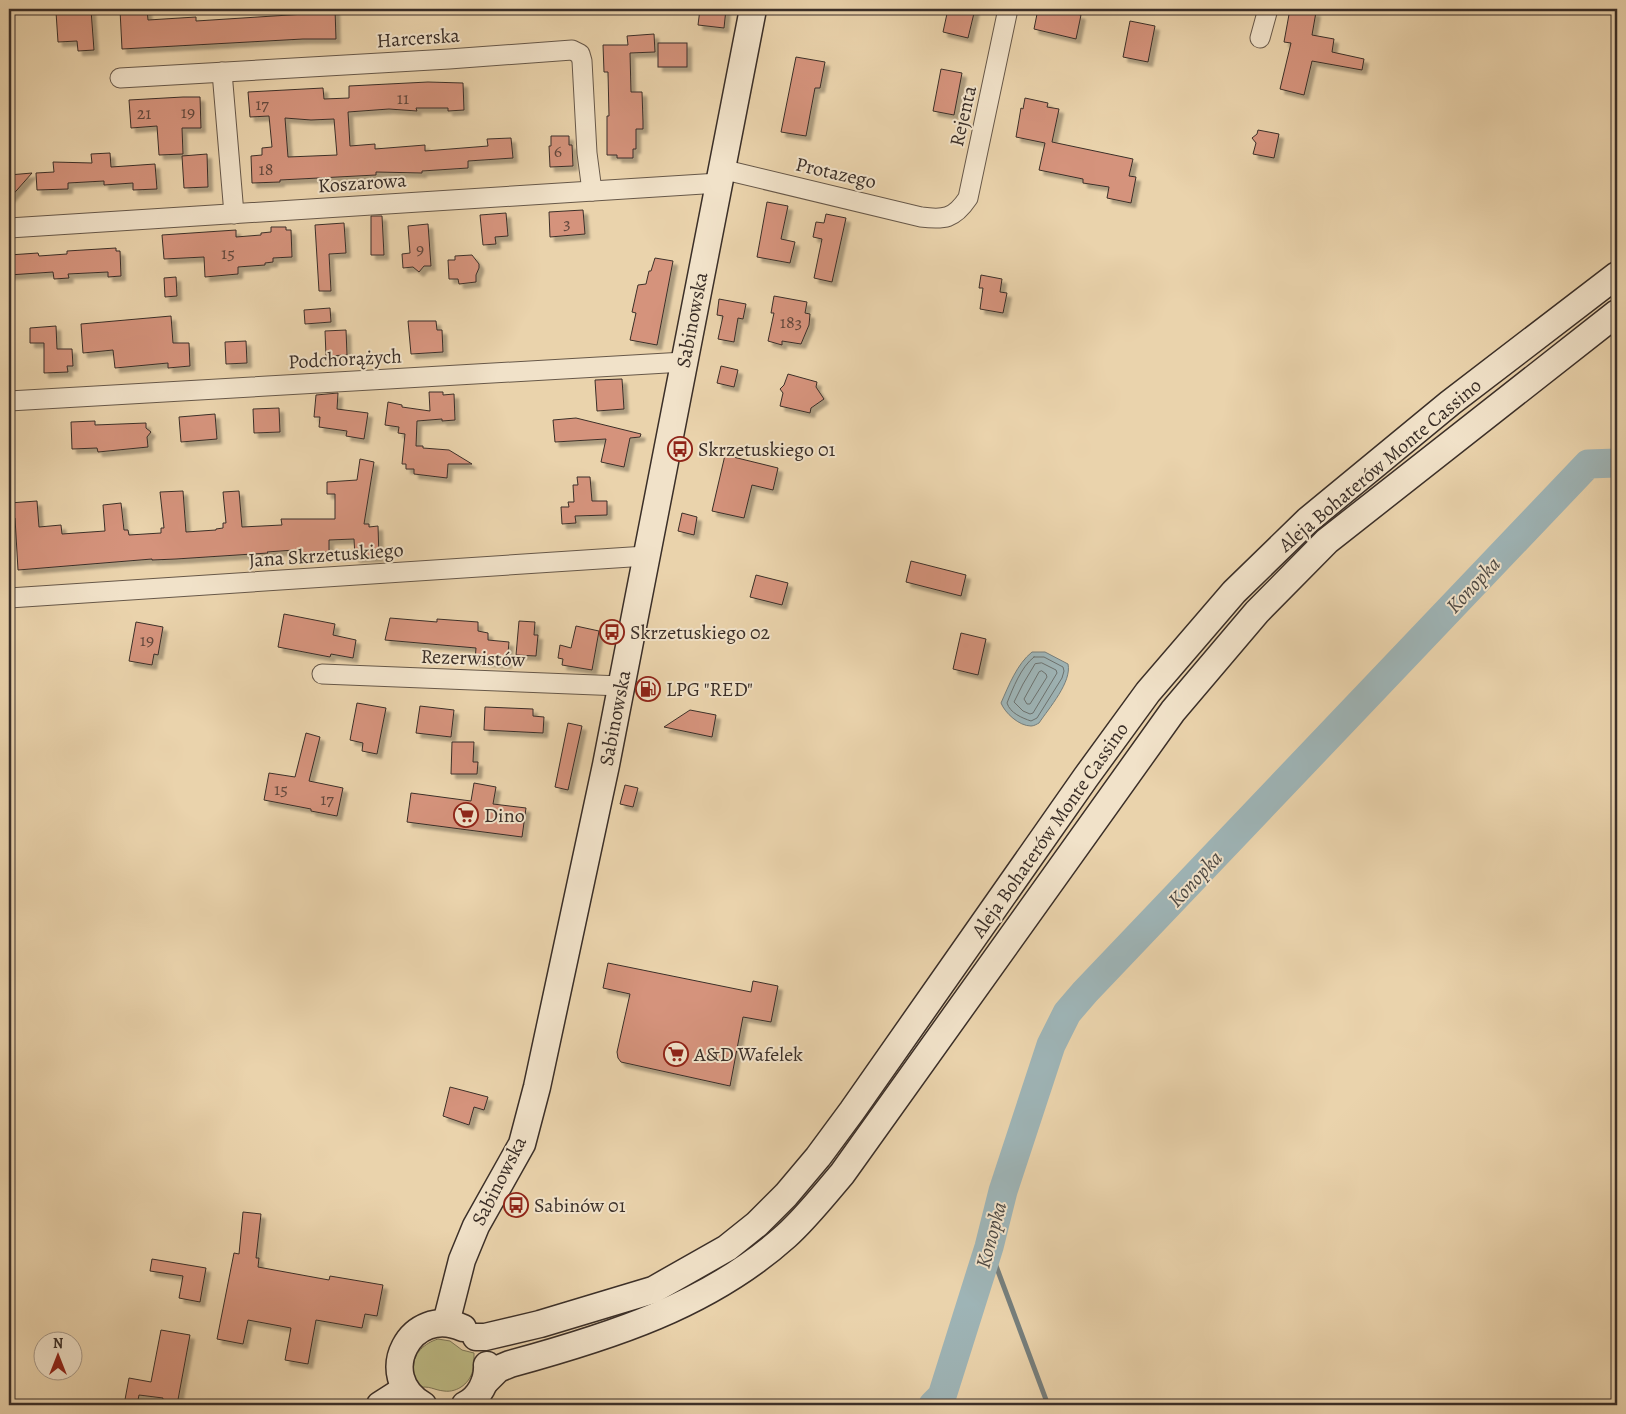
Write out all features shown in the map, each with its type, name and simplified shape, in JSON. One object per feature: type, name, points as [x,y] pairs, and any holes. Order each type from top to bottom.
[{"type":"main road","name":"Sabinowska","points":[[446,1323],[462,1260],[476,1226],[522,1144],[537,1087],[621,686],[752,9]]},
{"type":"main road","name":"Aleja Bohaterów Monte Cassino","points":[[476,1337],[485,1337],[540,1324],[653,1290],[728,1248],[757,1224],[799,1180],[846,1119],[1086,777],[1148,692],[1234,592],[1308,520],[1450,404],[1617,274]]},
{"type":"main road","name":"Aleja Bohaterów Monte Cassino","points":[[465,1405],[478,1394],[485,1382],[498,1369],[613,1334],[663,1314],[702,1295],[744,1270],[787,1236],[842,1174],[1173,711],[1257,612],[1327,541],[1617,313]]},
{"type":"main road","points":[[380,1405],[414,1397],[400,1376],[399,1362],[410,1338],[420,1329],[433,1324],[446,1323],[467,1330],[476,1337],[483,1346],[487,1358],[488,1370],[485,1382]]},
{"type":"street","name":"Rejenta","points":[[940,219],[953,215],[968,198],[1008,9]]},
{"type":"street","points":[[1260,38],[1268,9]]},
{"type":"street","name":"Harcerska","points":[[120,78],[572,50],[580,54],[582,61],[587,153],[592,191]]},
{"type":"street","points":[[222,72],[234,214]]},
{"type":"street","name":"Koszarowa","points":[[9,228],[592,191],[720,176]]},
{"type":"street","name":"Protazego","points":[[720,176],[921,217],[940,219]]},
{"type":"street","name":"Podchorążych","points":[[9,401],[684,362]]},
{"type":"street","name":"Jana Skrzetuskiego","points":[[9,598],[646,556]]},
{"type":"street","name":"Rezerwistów","points":[[322,674],[621,686]]},
{"type":"shaded area","points":[[438,1339],[450,1341],[462,1350],[474,1353],[474,1363],[470,1378],[463,1386],[454,1390],[444,1391],[425,1387],[417,1388],[413,1370],[417,1353],[424,1346]]},
{"type":"water","points":[[1032,652],[1045,652],[1068,664],[1068,671],[1067,679],[1054,702],[1039,723],[1031,726],[1022,724],[1013,718],[1001,703],[1010,682]]},
{"type":"building","points":[[147,9],[148,20],[196,17],[196,21],[305,14],[305,9],[335,9],[336,39],[303,39],[122,49],[120,10]]},
{"type":"building","points":[[700,9],[726,9],[724,28],[698,25]]},
{"type":"building","points":[[948,9],[975,9],[968,38],[943,32]]},
{"type":"building","points":[[1038,9],[1056,9],[1081,15],[1076,39],[1034,29]]},
{"type":"building","points":[[1290,9],[1316,12],[1312,35],[1334,39],[1332,52],[1364,59],[1362,70],[1312,61],[1304,95],[1280,89],[1291,43],[1284,42]]},
{"type":"building","points":[[91,10],[94,50],[78,51],[77,41],[58,42],[56,12]]},
{"type":"building","points":[[1130,21],[1155,26],[1148,62],[1123,57]]},
{"type":"building","points":[[654,34],[655,52],[630,53],[631,92],[642,92],[643,121],[643,129],[636,129],[636,149],[633,149],[633,158],[617,158],[617,155],[607,155],[607,116],[609,116],[608,72],[604,72],[603,45],[628,45],[627,36]]},
{"type":"building","points":[[658,43],[687,43],[687,67],[658,67]]},
{"type":"building","points":[[796,57],[825,62],[820,88],[815,88],[806,136],[781,132]]},
{"type":"building","points":[[941,69],[962,73],[954,115],[933,111]]},
{"type":"building","points":[[428,82],[463,83],[464,110],[448,111],[448,108],[416,108],[417,111],[389,109],[348,112],[350,146],[375,144],[375,149],[425,145],[425,151],[488,146],[487,139],[511,138],[513,158],[468,161],[468,168],[422,171],[422,173],[376,172],[376,175],[252,183],[251,156],[262,155],[262,148],[272,147],[269,116],[250,117],[248,92],[323,88],[324,99],[349,98],[349,86]],"holes":[[[285,118],[334,119],[337,155],[288,157]]]},
{"type":"building","points":[[200,97],[201,128],[182,128],[183,154],[159,155],[157,126],[131,128],[129,100]]},
{"type":"building","points":[[1025,98],[1048,103],[1047,107],[1059,109],[1052,142],[1133,159],[1129,176],[1136,177],[1131,203],[1107,198],[1109,187],[1083,183],[1083,179],[1039,170],[1045,143],[1016,137],[1021,108],[1023,109]]},
{"type":"building","points":[[1258,130],[1279,134],[1274,158],[1253,154],[1256,143],[1252,138],[1257,134]]},
{"type":"building","points":[[551,136],[569,136],[569,145],[572,145],[573,166],[550,167],[549,146],[551,146]]},
{"type":"building","points":[[110,153],[111,167],[155,164],[157,189],[133,190],[133,183],[104,185],[104,181],[68,183],[68,189],[37,190],[36,173],[54,172],[53,162],[92,163],[91,154]]},
{"type":"building","points":[[207,154],[208,187],[184,188],[182,156]]},
{"type":"building","points":[[32,173],[9,199],[9,175]]},
{"type":"building","points":[[767,202],[788,206],[781,239],[795,242],[790,263],[757,257]]},
{"type":"building","points":[[583,210],[585,234],[550,237],[549,212]]},
{"type":"building","points":[[506,213],[508,236],[495,237],[496,244],[483,245],[480,215]]},
{"type":"building","points":[[826,214],[846,218],[832,282],[814,278],[822,239],[813,237],[816,222],[824,223]]},
{"type":"building","points":[[371,216],[382,216],[384,255],[371,255]]},
{"type":"building","points":[[344,223],[346,253],[329,254],[331,291],[319,291],[315,225]]},
{"type":"building","points":[[428,224],[431,266],[424,266],[419,272],[413,267],[403,268],[402,254],[410,253],[408,226]]},
{"type":"building","points":[[271,227],[286,227],[286,230],[291,230],[292,257],[273,258],[273,262],[265,263],[265,265],[238,267],[238,274],[205,277],[204,257],[164,259],[162,235],[236,230],[236,237],[261,235],[261,233],[271,232]]},
{"type":"building","points":[[116,248],[116,251],[120,251],[121,276],[108,277],[108,272],[68,274],[69,278],[54,279],[53,272],[9,275],[9,255],[38,253],[39,256],[67,254],[67,251]]},
{"type":"building","points":[[472,255],[479,264],[476,282],[459,284],[458,279],[449,279],[448,260],[455,260],[455,256]]},
{"type":"building","points":[[655,258],[673,261],[657,345],[630,340],[636,313],[632,312],[638,285],[646,284]]},
{"type":"building","points":[[981,275],[1002,279],[1000,292],[1007,293],[1003,313],[980,309],[983,288],[979,288]]},
{"type":"building","points":[[176,277],[177,296],[165,297],[164,278]]},
{"type":"building","points":[[774,296],[807,302],[805,313],[810,314],[809,325],[801,344],[782,341],[782,345],[768,341],[774,313],[771,313]]},
{"type":"building","points":[[719,299],[746,304],[743,319],[738,318],[734,342],[718,339],[723,316],[717,315]]},
{"type":"building","points":[[330,308],[331,322],[305,324],[304,310]]},
{"type":"building","points":[[171,316],[173,343],[189,343],[190,366],[168,368],[168,363],[115,368],[113,350],[83,353],[81,324]]},
{"type":"building","points":[[408,321],[436,321],[437,330],[442,330],[443,352],[411,354]]},
{"type":"building","points":[[56,326],[57,349],[72,349],[73,366],[67,366],[68,372],[44,373],[44,343],[30,343],[30,328]]},
{"type":"building","points":[[346,330],[347,355],[326,356],[325,331]]},
{"type":"building","points":[[246,341],[247,363],[226,364],[225,342]]},
{"type":"building","points":[[721,366],[738,370],[734,387],[717,383]]},
{"type":"building","points":[[788,374],[817,382],[816,387],[824,399],[811,408],[810,413],[780,406],[783,393],[780,389],[784,385]]},
{"type":"building","points":[[622,379],[624,409],[597,411],[595,380]]},
{"type":"building","points":[[429,392],[443,392],[443,395],[454,394],[455,420],[417,421],[416,446],[449,450],[472,464],[448,464],[447,478],[414,474],[414,469],[406,469],[406,464],[402,464],[405,434],[398,433],[399,427],[385,425],[388,402],[402,405],[402,407],[430,411]]},
{"type":"building","points":[[338,393],[337,409],[368,413],[364,439],[346,436],[347,431],[319,427],[320,417],[314,417],[316,395]]},
{"type":"building","points":[[279,408],[280,432],[254,433],[253,409]]},
{"type":"building","points":[[215,414],[217,439],[181,442],[179,417]]},
{"type":"building","points":[[576,418],[641,434],[640,437],[630,438],[624,467],[601,462],[606,439],[555,442],[553,420]]},
{"type":"building","points":[[95,421],[95,425],[146,423],[146,428],[151,432],[147,437],[148,447],[98,452],[97,448],[72,449],[71,422]]},
{"type":"building","points":[[725,455],[778,468],[773,490],[752,485],[744,518],[712,511]]},
{"type":"building","points":[[360,459],[374,462],[364,524],[369,524],[369,527],[378,526],[379,557],[355,558],[354,539],[329,540],[329,552],[294,553],[294,550],[18,570],[15,518],[9,519],[9,503],[37,501],[39,527],[61,525],[62,534],[105,531],[103,505],[121,503],[124,530],[128,530],[129,535],[161,533],[161,528],[164,528],[160,492],[183,491],[186,532],[223,528],[223,523],[226,523],[223,492],[239,491],[242,527],[282,525],[281,519],[335,519],[335,494],[327,494],[327,482],[357,480]]},
{"type":"building","points":[[577,477],[590,477],[592,501],[607,501],[607,515],[575,516],[576,523],[562,524],[561,507],[569,507],[568,502],[574,502],[573,485],[578,485]]},
{"type":"building","points":[[682,513],[697,517],[694,535],[678,531]]},
{"type":"building","points":[[911,561],[966,575],[961,596],[906,582]]},
{"type":"building","points":[[756,575],[788,583],[782,605],[750,597]]},
{"type":"building","points":[[284,614],[335,624],[333,635],[356,640],[353,658],[331,654],[330,657],[278,647]]},
{"type":"building","points":[[390,618],[437,622],[437,619],[478,622],[478,631],[488,633],[488,640],[509,642],[507,664],[475,661],[476,648],[385,640]]},
{"type":"building","points":[[519,621],[535,622],[534,635],[538,635],[536,656],[516,655]]},
{"type":"building","points":[[136,622],[163,627],[158,655],[154,654],[152,665],[129,661]]},
{"type":"building","points":[[576,626],[599,631],[592,670],[562,665],[563,659],[558,658],[560,645],[571,648]]},
{"type":"building","points":[[961,633],[986,639],[978,675],[953,669]]},
{"type":"building","points":[[357,703],[386,708],[377,754],[362,751],[363,743],[350,740]]},
{"type":"building","points":[[420,706],[454,710],[451,737],[416,733]]},
{"type":"building","points":[[485,707],[533,709],[533,716],[544,717],[543,733],[484,730]]},
{"type":"building","points":[[690,710],[716,715],[712,737],[664,727]]},
{"type":"building","points":[[568,723],[582,726],[568,790],[555,787]]},
{"type":"building","points":[[306,733],[320,737],[309,781],[343,788],[337,816],[264,800],[269,773],[295,777]]},
{"type":"building","points":[[452,742],[474,742],[473,762],[478,762],[477,774],[451,774]]},
{"type":"building","name":"Dino","points":[[474,783],[496,787],[493,804],[526,808],[522,837],[407,822],[411,793],[471,801]]},
{"type":"building","points":[[625,785],[638,788],[633,807],[620,804]]},
{"type":"building","points":[[608,963],[751,992],[753,981],[778,986],[771,1022],[743,1017],[730,1086],[621,1062],[617,1052],[630,994],[603,988]]},
{"type":"building","points":[[450,1087],[488,1097],[484,1110],[474,1107],[469,1125],[443,1116]]},
{"type":"building","points":[[243,1212],[261,1214],[256,1258],[259,1258],[258,1267],[329,1280],[330,1276],[383,1285],[377,1316],[365,1314],[362,1328],[316,1320],[308,1364],[285,1360],[291,1328],[248,1320],[243,1344],[217,1339],[234,1253],[239,1254]]},
{"type":"building","points":[[152,1259],[206,1268],[200,1302],[179,1298],[183,1276],[150,1271]]},
{"type":"building","points":[[161,1330],[190,1335],[177,1405],[162,1405],[163,1398],[139,1395],[137,1405],[124,1405],[129,1378],[151,1382]]},
{"type":"waterway","name":"Konopka","points":[[933,1405],[942,1396],[989,1247],[1003,1191],[1051,1045],[1067,1013],[1588,464],[1617,463]]},
{"type":"waterway","points":[[989,1247],[1048,1405]]},
{"type":"place","name":"Skrzetuskiego 01","points":[[680,449]]},
{"type":"place","name":"Skrzetuskiego 02","points":[[612,632]]},
{"type":"place","name":"LPG \"RED\"","points":[[648,689]]},
{"type":"place","name":"Dino","points":[[466,815]]},
{"type":"place","name":"A&D Wafelek","points":[[676,1054]]},
{"type":"place","name":"Sabinów 01","points":[[516,1205]]}]
